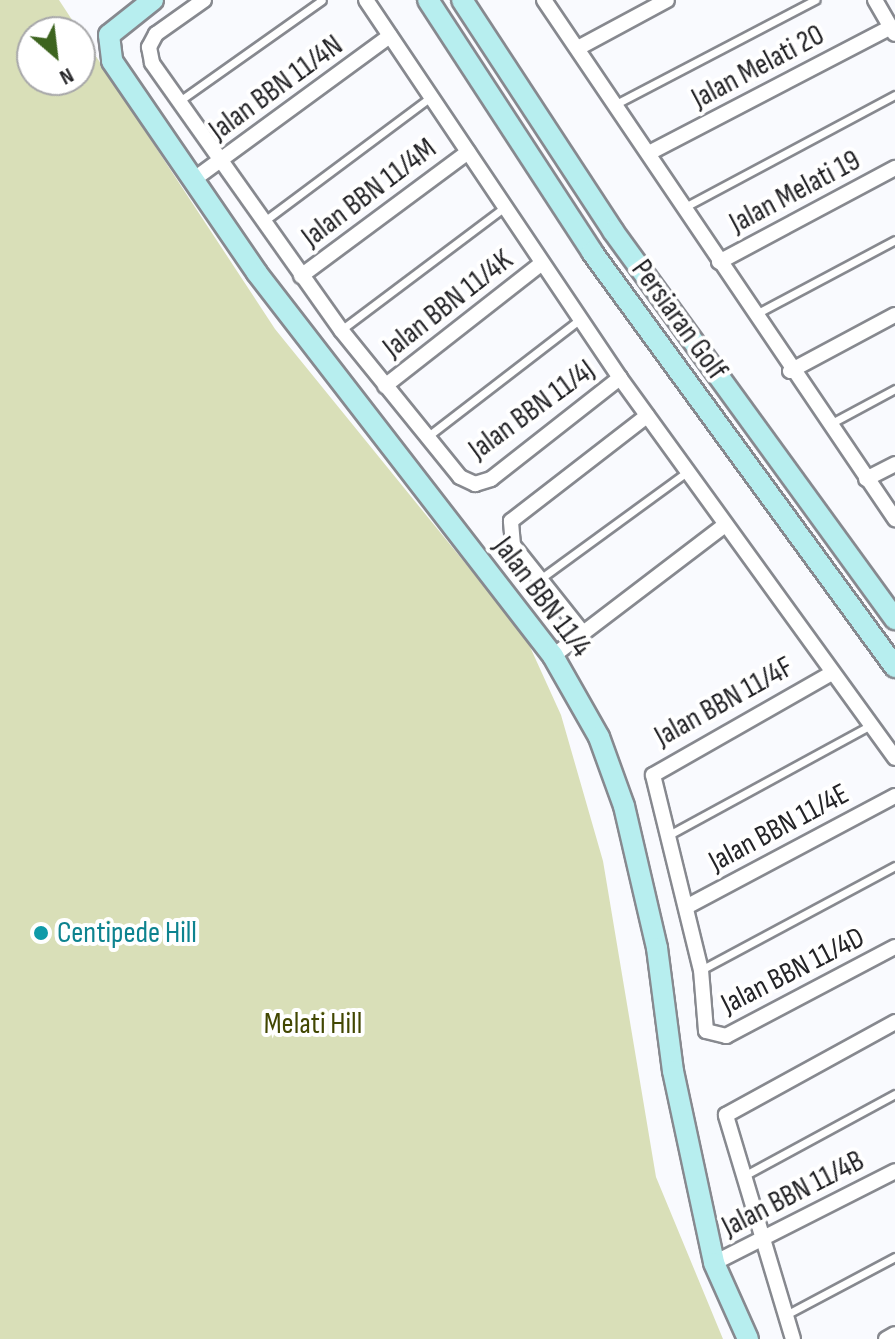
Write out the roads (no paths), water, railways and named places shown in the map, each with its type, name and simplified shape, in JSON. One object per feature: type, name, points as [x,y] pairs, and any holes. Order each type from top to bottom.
[{"type":"street","name":"Jalan BBN 11/4","points":[[153,0],[109,35],[112,61],[193,180],[553,656],[599,737],[624,806],[714,1263],[748,1339]]},
{"type":"street","points":[[204,0],[156,34],[149,47],[152,63],[301,276],[426,438]]},
{"type":"street","points":[[366,0],[620,378],[895,758]]},
{"type":"street","name":"Persiaran Golf","points":[[428,0],[592,252],[895,667]]},
{"type":"street","name":"Persiaran Golf","points":[[462,0],[648,281],[895,619]]},
{"type":"street","points":[[545,0],[685,207],[790,371],[895,519]]},
{"type":"street","points":[[578,48],[667,0]]},
{"type":"street","points":[[875,0],[893,31]]},
{"type":"street","name":"Jalan Melati 20","points":[[649,153],[893,31]]},
{"type":"street","name":"Jalan BBN 11/4N","points":[[193,180],[390,36]]},
{"type":"street","name":"Jalan BBN 11/4M","points":[[301,276],[468,152]]},
{"type":"street","name":"Jalan Melati 19","points":[[719,262],[895,168]]},
{"type":"street","name":"Jalan BBN 11/4K","points":[[385,386],[542,263]]},
{"type":"street","points":[[790,371],[895,315]]},
{"type":"street","name":"Jalan BBN 11/4J","points":[[426,438],[475,484],[491,479],[620,378]]},
{"type":"street","points":[[583,633],[513,545],[511,521],[647,416]]},
{"type":"street","points":[[866,479],[895,464]]},
{"type":"street","points":[[553,656],[725,525]]},
{"type":"street","name":"Jalan BBN 11/4F","points":[[668,835],[654,786],[657,768],[832,673]]},
{"type":"street","name":"Jalan BBN 11/4E","points":[[688,906],[895,796]]},
{"type":"street","points":[[668,835],[688,906],[701,970]]},
{"type":"street","name":"Jalan BBN 11/4D","points":[[701,970],[706,1031],[714,1038],[895,947]]},
{"type":"street","points":[[793,1339],[782,1317],[741,1178],[730,1110],[895,1022]]},
{"type":"street","name":"Jalan BBN 11/4B","points":[[714,1263],[759,1243],[895,1171]]},
{"type":"street","points":[[886,1339],[895,1334]]},
{"type":"lane","points":[[178,102],[322,0]]},
{"type":"lane","points":[[616,104],[815,0]]},
{"type":"lane","points":[[685,207],[895,95]]},
{"type":"lane","points":[[262,222],[431,97]]},
{"type":"lane","points":[[341,330],[505,207]]},
{"type":"lane","points":[[753,316],[895,240]]},
{"type":"lane","points":[[426,438],[580,319]]},
{"type":"lane","points":[[830,424],[895,389]]},
{"type":"lane","points":[[540,579],[687,472]]},
{"type":"lane","points":[[668,835],[871,725]]},
{"type":"lane","points":[[701,970],[895,866]]},
{"type":"lane","points":[[741,1178],[895,1094]]},
{"type":"lane","points":[[782,1317],[895,1257]]},
{"type":"place","name":"Centipede Hill","points":[[41,933]]},
{"type":"park label","name":"Melati Hill","points":[[313,1024]]}]
